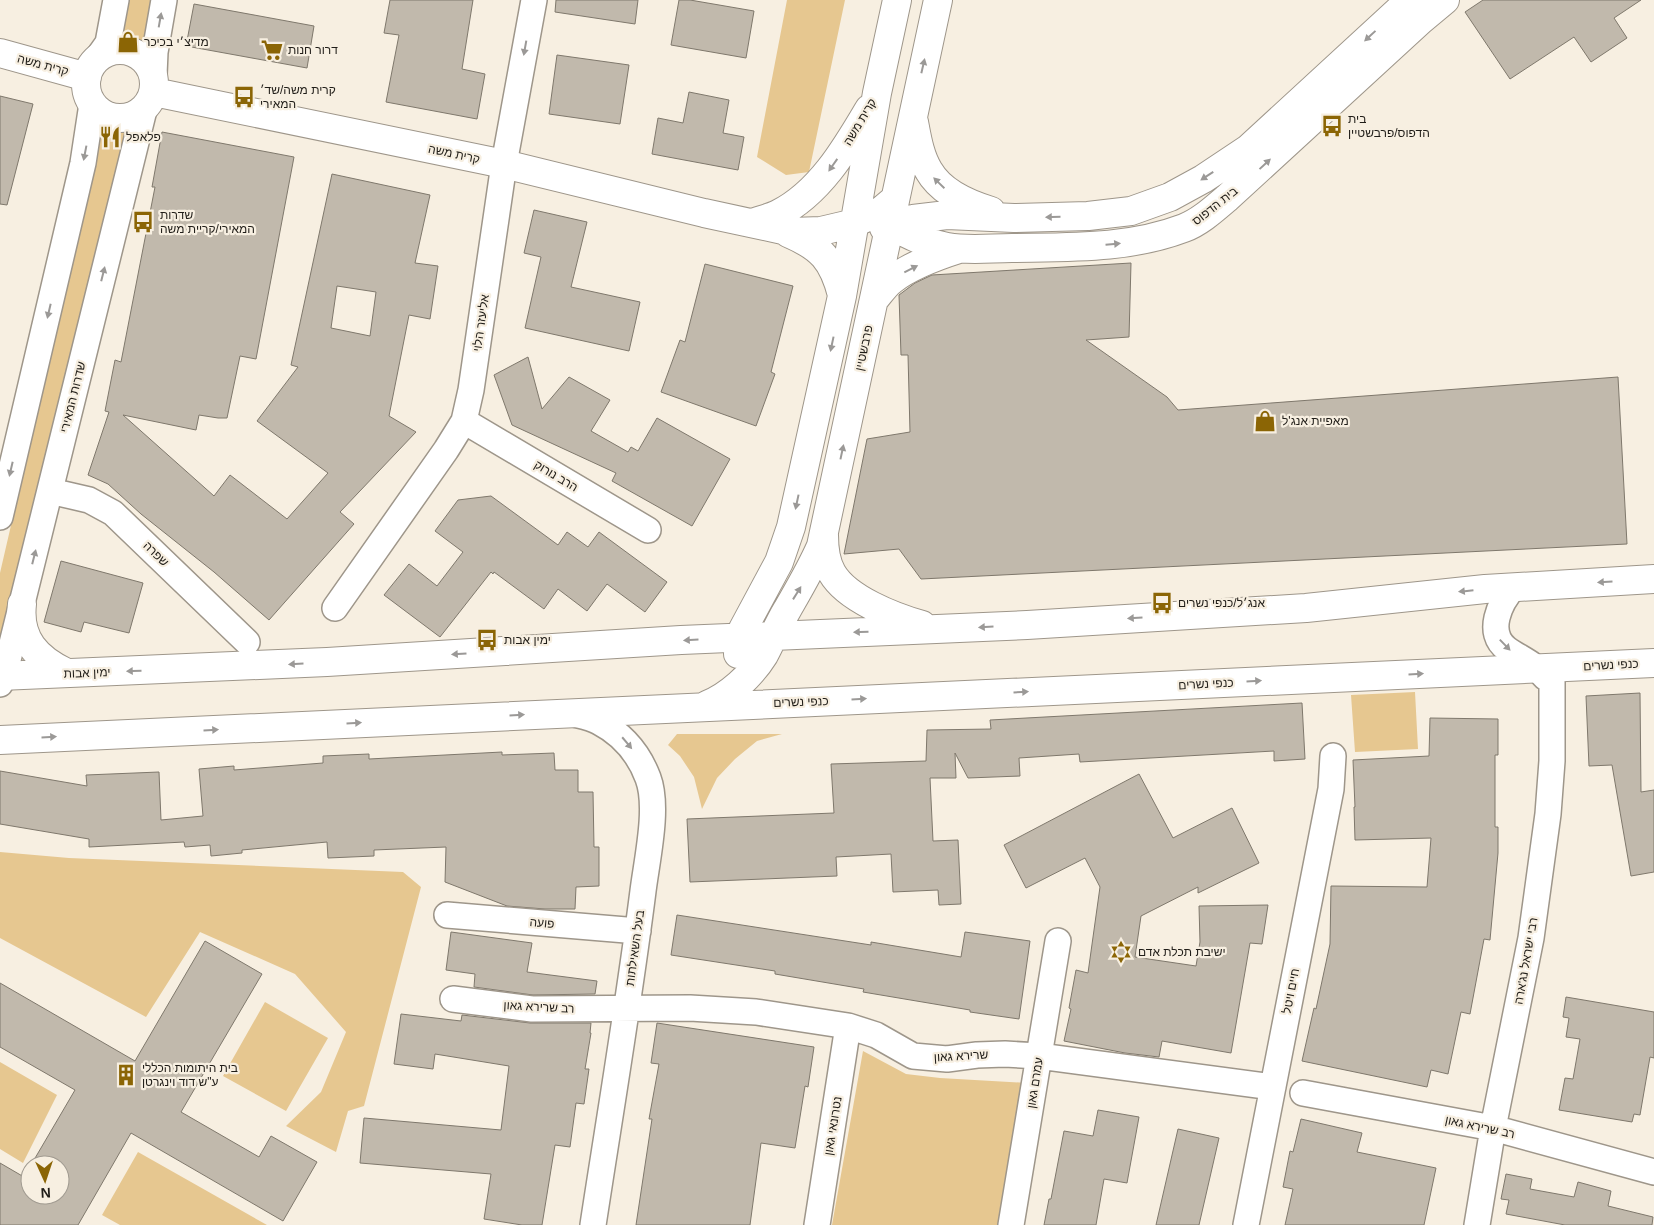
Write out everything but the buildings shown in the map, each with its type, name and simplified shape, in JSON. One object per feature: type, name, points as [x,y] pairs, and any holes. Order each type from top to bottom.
[{"type":"street","points":[[92,68],[106,53],[118,50],[130,51],[140,56],[149,64],[150,92],[134,116],[123,119],[111,118],[92,104],[87,94],[92,68],[108,43],[116,0]]},
{"type":"street","name":"שדרות המאירי","points":[[1,678],[22,604],[150,92],[164,0]]},
{"type":"street","name":"אליעזר הלוי","points":[[335,608],[464,422],[471,390],[504,164],[534,0]]},
{"type":"street","points":[[897,0],[877,93],[860,187],[873,222],[947,215],[1014,218],[1088,216],[1130,211],[1170,197],[1203,179],[1248,149],[1410,0]]},
{"type":"street","name":"פרבשטיין","points":[[758,704],[744,678],[738,657],[739,637],[747,618],[775,570],[790,534],[842,296],[873,222],[913,113],[938,0]]},
{"type":"street","name":"בית הדפוס","points":[[873,222],[929,242],[960,249],[1075,247],[1119,244],[1160,236],[1186,227],[1209,213],[1227,198],[1445,0]]},
{"type":"street","name":"קרית משה","points":[[0,54],[92,68]]},
{"type":"street","name":"קרית משה","points":[[150,92],[504,164],[780,230],[792,232],[821,231],[873,222]]},
{"type":"street","name":"קרית משה","points":[[752,223],[778,214],[797,202],[827,174],[877,93]]},
{"type":"street","points":[[0,517],[84,163],[92,104]]},
{"type":"street","points":[[913,113],[922,156],[928,170],[937,182],[965,201],[1014,218]]},
{"type":"street","name":"פרבשטיין","points":[[704,706],[723,696],[744,678],[762,657],[811,568],[824,534],[874,300],[873,222]]},
{"type":"street","points":[[780,230],[805,240],[824,255],[835,272],[842,296]]},
{"type":"street","points":[[874,300],[892,280],[901,274],[941,255],[960,249]]},
{"type":"street","name":"הרב נורוק","points":[[464,422],[648,530]]},
{"type":"street","name":"שפרה","points":[[50,491],[89,500],[113,513],[247,642]]},
{"type":"street","points":[[824,534],[824,549],[827,563],[835,578],[845,588],[871,605],[895,617],[930,627],[945,629]]},
{"type":"street","points":[[774,636],[945,629],[1306,608],[1466,590],[1654,579]]},
{"type":"street","name":"רבי ישראל נג'ארה","points":[[1478,1225],[1493,1128],[1532,929],[1548,814],[1552,761],[1553,695],[1546,678],[1545,668],[1506,649],[1500,642],[1497,634],[1496,623],[1500,608],[1514,587]]},
{"type":"street","points":[[22,604],[21,622],[32,648],[49,664],[67,673]]},
{"type":"street","name":"ימין אבות","points":[[1,678],[67,673],[327,662],[774,636]]},
{"type":"street","name":"כנפי נשרים","points":[[758,704],[1654,663]]},
{"type":"street","points":[[0,740],[758,704]]},
{"type":"street","name":"בעל השאילתות","points":[[569,713],[598,721],[621,736],[641,763],[652,794],[652,819],[638,931],[593,1225]]},
{"type":"street","name":"חיים ויטל","points":[[1246,1225],[1331,790],[1333,756]]},
{"type":"street","name":"פועה","points":[[447,915],[638,931]]},
{"type":"street","name":"עמרם גאון","points":[[1011,1225],[1058,941]]},
{"type":"street","name":"רב שרירא גאון","points":[[453,999],[532,1009],[626,1009]]},
{"type":"street","name":"שרירא גאון","points":[[626,1009],[690,1008],[756,1012],[848,1026],[876,1035],[913,1056],[947,1059],[1005,1054],[1039,1056],[1272,1087]]},
{"type":"street","name":"נטרונאי גאון","points":[[817,1225],[848,1026]]},
{"type":"street","name":"רב שרירא גאון","points":[[1303,1093],[1493,1128],[1654,1172]]},
{"type":"shaded area","points":[[128,0],[152,0],[143,47],[119,39]]},
{"type":"shaded area","points":[[787,0],[845,0],[809,172],[786,175],[757,157]]},
{"type":"shaded area","points":[[103,127],[115,130],[128,129],[0,654],[0,573]]},
{"type":"shaded area","points":[[1415,692],[1418,749],[1355,752],[1351,695]]},
{"type":"shaded area","points":[[677,734],[782,734],[757,741],[735,759],[717,778],[702,809],[694,777],[680,756],[668,745]]},
{"type":"shaded area","points":[[0,852],[69,858],[403,872],[421,887],[364,1106],[348,1111],[336,1152],[286,1126],[321,1092],[346,1032],[295,974],[200,932],[146,1017],[0,938]]},
{"type":"shaded area","points":[[265,1002],[328,1038],[286,1111],[223,1076]]},
{"type":"shaded area","points":[[863,1051],[906,1074],[1027,1083],[1003,1225],[832,1225]]},
{"type":"shaded area","points":[[0,1062],[57,1095],[27,1155],[20,1155],[20,1161],[0,1149]]},
{"type":"shaded area","points":[[138,1152],[267,1225],[120,1225],[102,1215]]},
{"type":"place","name":"מדיצ׳י בכיכר","points":[[128,42]]},
{"type":"place","name":"דרור חנות","points":[[272,50]]},
{"type":"place","name":"קרית משה/שד׳ המאירי","points":[[244,97]]},
{"type":"place","name":"בית הדפוס/פרבשטיין","points":[[1332,126]]},
{"type":"place","name":"פלאפל","points":[[110,137]]},
{"type":"place","name":"שדרות המאירי/קריית משה","points":[[143,222]]},
{"type":"place","name":"מאפיית אנג'ל","points":[[1265,421]]},
{"type":"place","name":"אנג׳ל/כנפי נשרים","points":[[1162,603]]},
{"type":"place","name":"ימין אבות","points":[[487,640]]},
{"type":"place","name":"ישיבת תכלת אדם","points":[[1121,952]]},
{"type":"place","name":"בית היתומות הכללי ע\"ש דוד וינגרטן","points":[[126,1075]]}]
